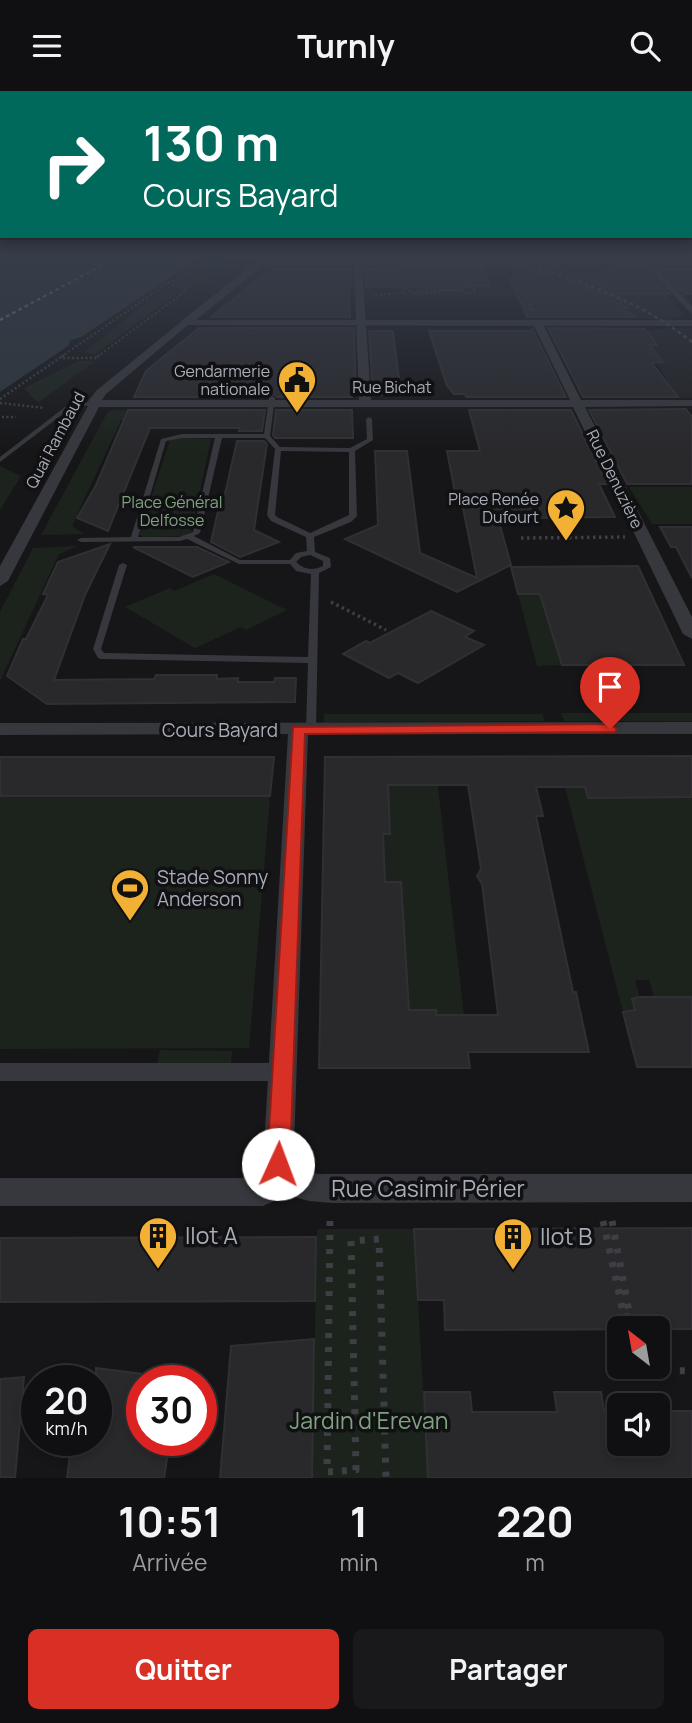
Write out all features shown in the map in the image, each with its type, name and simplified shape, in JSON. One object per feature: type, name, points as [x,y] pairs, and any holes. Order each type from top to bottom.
[{"type":"street","name":"Quai Rambaud","points":[[0,581],[92,404],[101,392],[184,324]]},
{"type":"street","points":[[314,324],[580,324]]},
{"type":"street","points":[[363,324],[365,403]]},
{"type":"street","name":"Rue Denuzière","points":[[538,324],[692,634]]},
{"type":"street","name":"Rue Bichat","points":[[92,404],[272,400],[365,403],[692,403]]},
{"type":"street","name":"Cours Bayard","points":[[0,729],[692,729]]},
{"type":"street","points":[[0,1192],[263,1192],[288,1180],[278,1164],[304,729]]},
{"type":"street","points":[[0,1072],[282,1072]]},
{"type":"street","name":"Rue Casimir Périer","points":[[288,1180],[302,1187],[332,1189],[692,1188]]},
{"type":"lane","points":[[272,400],[267,436],[278,449],[271,515],[274,519],[310,536],[353,516],[351,450]]},
{"type":"lane","points":[[0,460],[71,405],[92,404]]},
{"type":"lane","points":[[369,419],[370,440]]},
{"type":"lane","points":[[131,542],[163,440],[182,436],[267,436]]},
{"type":"lane","points":[[81,540],[131,542],[189,537],[196,533],[219,436]]},
{"type":"lane","points":[[278,449],[351,450],[370,440],[380,439]]},
{"type":"lane","points":[[310,536],[312,553]]},
{"type":"lane","points":[[189,537],[239,562],[292,562],[299,555],[312,553],[324,557],[328,563],[324,569],[315,572],[299,569],[292,562]]},
{"type":"lane","points":[[123,565],[97,649],[101,656],[313,660]]},
{"type":"lane","points":[[304,729],[313,660],[315,572]]},
{"type":"path","points":[[0,401],[110,324]]},
{"type":"path","points":[[62,358],[94,358],[141,324]]},
{"type":"path","points":[[0,401],[63,410]]},
{"type":"path","points":[[2,417],[16,417]]},
{"type":"path","points":[[521,538],[643,537]]},
{"type":"path","points":[[314,594],[386,630]]},
{"type":"path","points":[[330,1221],[327,1475],[356,1470],[351,1241],[379,1239],[386,1478]]},
{"type":"path","points":[[603,1221],[624,1316]]},
{"type":"path","points":[[612,1221],[630,1316]]},
{"type":"path","points":[[670,1371],[692,1371]]},
{"type":"shaded area","points":[[0,324],[101,324],[81,337],[71,340],[68,346],[0,392]]},
{"type":"shaded area","points":[[692,328],[692,398],[678,398],[656,363],[662,362],[642,345],[657,344],[647,331]]},
{"type":"green space","points":[[120,324],[136,324],[94,355],[84,352]]},
{"type":"green space","points":[[79,361],[95,361],[38,403],[24,388]]},
{"type":"green space","points":[[157,409],[121,420],[72,526],[84,534],[41,535],[107,413],[113,410]]},
{"type":"green space","name":"Place Général Delfosse","points":[[211,439],[191,532],[183,536],[143,537],[139,534],[170,440]]},
{"type":"green space","points":[[0,466],[21,476],[0,510]]},
{"type":"green space","points":[[629,487],[692,487],[692,524],[652,524]]},
{"type":"green space","points":[[78,546],[59,554],[0,681],[0,612],[33,548]]},
{"type":"green space","points":[[214,574],[287,610],[246,630],[241,627],[195,648],[125,607],[170,588],[174,591]]},
{"type":"green space","points":[[518,594],[608,594],[552,632],[562,665],[537,666]]},
{"type":"green space","points":[[561,713],[692,713],[692,721],[564,721]]},
{"type":"green space","points":[[324,714],[542,714],[545,721],[324,722]]},
{"type":"green space","points":[[436,770],[464,1015],[436,1015],[435,1010],[409,1010],[382,882],[384,869],[381,785],[430,785]]},
{"type":"green space","points":[[565,787],[585,787],[589,797],[692,797],[692,997],[654,997],[649,980],[635,980],[640,999],[633,999],[635,1012],[623,1012]]},
{"type":"green space","name":"Stade Sonny Anderson","points":[[0,796],[270,796],[249,1048],[0,1049]]},
{"type":"green space","points":[[160,1050],[232,1051],[231,1064],[157,1064]]},
{"type":"green space","name":"Jardin d'Erevan","points":[[317,1229],[414,1229],[428,1478],[312,1478]]},
{"type":"building","points":[[199,328],[354,328],[356,395],[134,397],[146,371]]},
{"type":"building","points":[[532,328],[566,397],[466,397],[465,394],[454,394],[447,386],[429,331],[533,331]]},
{"type":"building","points":[[548,328],[645,329],[657,345],[649,345],[663,362],[652,363],[678,397],[583,397]]},
{"type":"building","points":[[369,331],[393,331],[401,395],[373,395]]},
{"type":"building","points":[[686,409],[692,417],[692,484],[627,484],[589,410]]},
{"type":"building","points":[[128,410],[265,410],[262,431],[239,431],[240,428],[150,428],[108,531],[77,518],[96,485]]},
{"type":"building","points":[[276,410],[352,410],[353,438],[275,438],[273,435]]},
{"type":"building","points":[[469,410],[571,410],[607,484],[599,484],[615,517],[498,518],[511,565],[457,592],[345,539],[378,525],[375,451],[407,451],[420,553],[477,578],[461,498],[456,498],[447,451],[480,451]]},
{"type":"building","points":[[237,441],[264,441],[267,444],[254,530],[279,542],[240,557],[211,542]]},
{"type":"building","points":[[660,527],[692,527],[692,578],[676,547],[671,547]]},
{"type":"building","points":[[110,544],[85,595],[54,680],[154,679],[156,675],[217,675],[217,679],[238,678],[238,682],[274,682],[275,678],[296,678],[295,702],[47,704],[7,676],[23,639],[26,639],[48,595],[43,594],[58,562]]},
{"type":"building","points":[[133,547],[197,547],[229,562],[193,577]]},
{"type":"building","points":[[638,566],[684,665],[562,665],[540,594],[518,594],[511,567]]},
{"type":"building","points":[[431,611],[474,631],[465,637],[484,645],[418,683],[398,673],[389,678],[343,654],[366,641],[370,643]]},
{"type":"building","points":[[692,756],[692,797],[588,798],[585,787],[536,787],[543,816],[536,816],[573,992],[576,992],[589,1052],[468,1052],[470,1068],[319,1068],[325,757]],"holes":[[[388,785],[468,785],[481,869],[477,876],[482,884],[498,1015],[436,1015],[436,1010],[409,1010],[401,882],[385,882],[383,834],[390,834]]]},
{"type":"building","points":[[0,757],[274,757],[270,796],[0,796]]},
{"type":"building","points":[[692,997],[692,1067],[637,1067],[623,1012],[635,1010],[632,999]]},
{"type":"building","name":"Ilot B","points":[[692,1228],[692,1329],[670,1329],[670,1316],[607,1316],[607,1329],[445,1330],[444,1300],[418,1300],[414,1229]]},
{"type":"building","name":"Ilot A","points":[[316,1237],[315,1301],[0,1302],[0,1238]]},
{"type":"building","points":[[314,1339],[312,1478],[220,1478],[231,1346]]},
{"type":"building","points":[[112,1370],[126,1372],[126,1456],[167,1456],[164,1478],[67,1478],[70,1456],[112,1456]]},
{"type":"building","points":[[21,1377],[15,1478],[0,1477],[0,1379]]},
{"type":"building","points":[[424,1392],[470,1392],[472,1412],[557,1412],[554,1392],[601,1392],[604,1411],[607,1411],[607,1456],[670,1456],[670,1411],[692,1411],[692,1478],[428,1478]]},
{"type":"railway","points":[[666,324],[692,342]]},
{"type":"place","name":"Gendarmerie nationale","points":[[297,414]]},
{"type":"place","name":"Place Renée Dufourt","points":[[566,542]]},
{"type":"place","name":"Stade Sonny Anderson","points":[[130,922]]},
{"type":"place","name":"Ilot A","points":[[158,1270]]},
{"type":"place","name":"Ilot B","points":[[513,1271]]},
{"type":"route","points":[[278,1164],[298,730],[610,729]]}]
